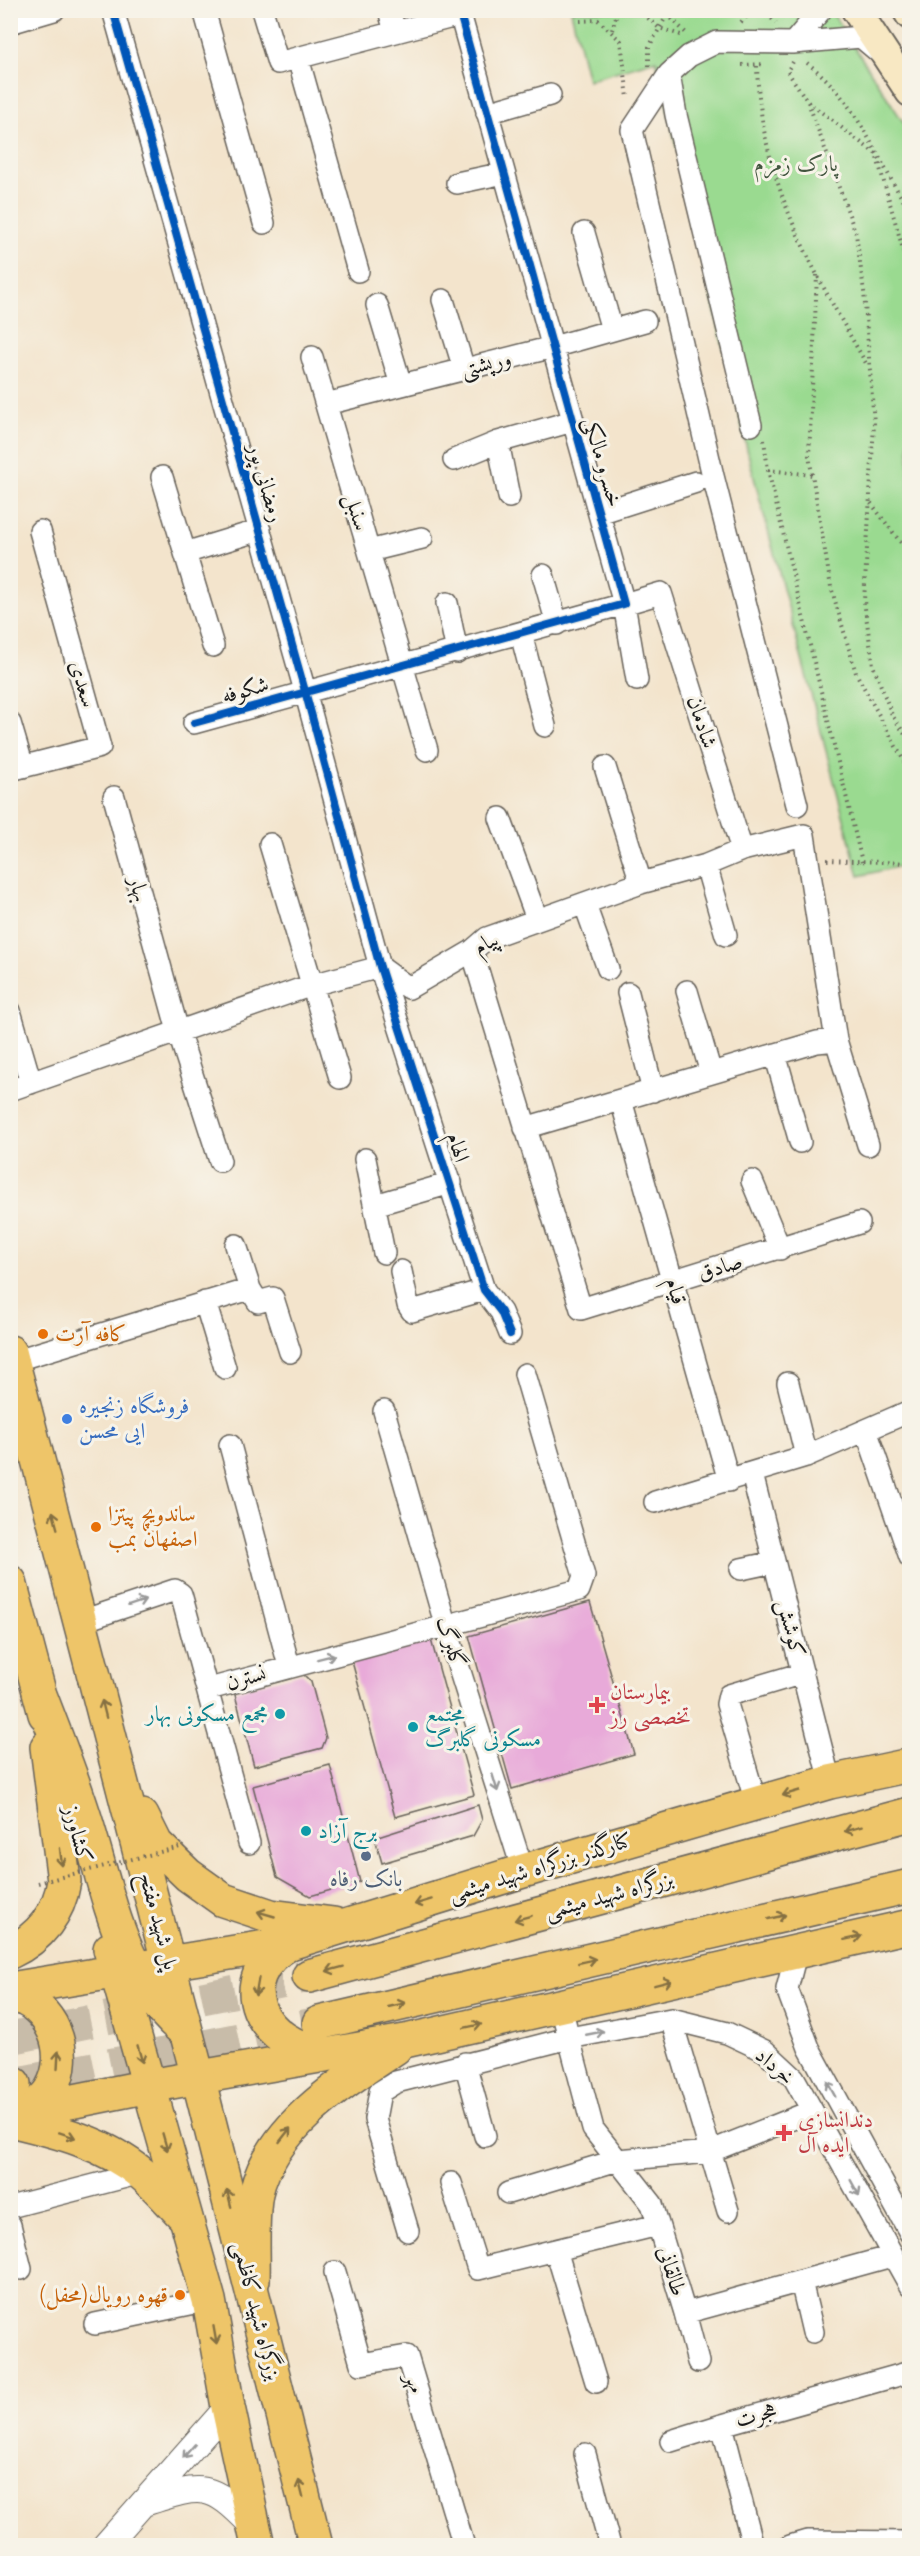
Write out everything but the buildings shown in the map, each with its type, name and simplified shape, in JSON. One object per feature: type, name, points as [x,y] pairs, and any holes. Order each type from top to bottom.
[{"type":"main road","points":[[856,10],[909,92]]},
{"type":"main road","points":[[907,10],[909,15]]},
{"type":"main road","points":[[12,1357],[118,1766],[156,1844],[188,1875],[223,1900],[271,1916],[345,1926]]},
{"type":"main road","name":"کشاورز","points":[[10,1582],[18,1640],[40,1695],[126,1969],[126,2004],[149,2086]]},
{"type":"main road","points":[[10,1952],[26,1945],[44,1927],[60,1903],[64,1881],[40,1695]]},
{"type":"main road","name":"کنارگذر بزرگراه شهید میثمی","points":[[10,1989],[290,1942],[756,1803],[830,1782],[909,1765]]},
{"type":"main road","name":"پل شهید مفتح","points":[[118,1766],[170,1962],[187,2033],[193,2078]]},
{"type":"main road","name":"بزرگراه شهید میثمی","points":[[309,1976],[909,1814]]},
{"type":"main road","points":[[319,2022],[909,1886]]},
{"type":"main road","points":[[16,2102],[149,2086],[405,2042],[565,2023],[797,1950],[909,1926]]},
{"type":"main road","points":[[290,1942],[272,1953],[261,1971],[255,1994],[260,2014],[271,2030],[294,2046],[308,2051],[333,2053]]},
{"type":"main road","points":[[126,1969],[187,2033],[211,2050],[231,2055],[333,2053]]},
{"type":"main road","points":[[10,1989],[79,1988],[126,2004],[155,2028],[193,2078]]},
{"type":"main road","points":[[10,1994],[22,1997],[44,2013],[58,2037],[60,2064],[51,2090],[16,2102]]},
{"type":"main road","points":[[253,2291],[256,2193],[272,2153],[287,2130],[361,2070],[405,2042]]},
{"type":"main road","name":"بزرگراه شهید کاظمی","points":[[193,2078],[218,2156],[316,2546]]},
{"type":"main road","name":"بزرگراه شهید کاظمی","points":[[149,2086],[208,2300],[255,2535]]},
{"type":"main road","points":[[16,2102],[53,2130],[101,2147],[141,2174],[185,2217]]},
{"type":"street","points":[[10,23],[54,10]]},
{"type":"street","name":"رمضانی پور","points":[[113,10],[305,691],[380,967]]},
{"type":"street","points":[[204,10],[264,222]]},
{"type":"street","points":[[262,10],[288,61],[358,271]]},
{"type":"street","points":[[389,10],[395,32]]},
{"type":"street","points":[[793,43],[821,10]]},
{"type":"street","points":[[288,61],[459,13]]},
{"type":"street","name":"خسرو مالکی","points":[[459,13],[624,604],[637,680]]},
{"type":"street","points":[[797,805],[713,476],[632,130],[669,74],[689,56],[717,42],[793,43],[861,37],[890,61]]},
{"type":"street","points":[[669,74],[676,115],[751,425]]},
{"type":"street","points":[[487,113],[550,95]]},
{"type":"street","points":[[457,183],[504,173]]},
{"type":"street","points":[[584,233],[612,330]]},
{"type":"street","points":[[442,300],[464,369]]},
{"type":"street","points":[[377,305],[401,385]]},
{"type":"street","name":"ورپشتی","points":[[326,404],[553,347],[645,321]]},
{"type":"street","name":"سنبل","points":[[312,357],[427,750]]},
{"type":"street","points":[[454,460],[498,442],[573,421]]},
{"type":"street","points":[[498,442],[509,497]]},
{"type":"street","points":[[162,477],[213,646]]},
{"type":"street","points":[[599,513],[696,482]]},
{"type":"street","points":[[185,554],[260,530]]},
{"type":"street","name":"سعدی","points":[[17,768],[100,747],[40,531]]},
{"type":"street","points":[[369,551],[422,538]]},
{"type":"street","points":[[543,575],[557,624]]},
{"type":"street","name":"شادمان","points":[[624,604],[661,593],[742,850]]},
{"type":"street","points":[[447,603],[457,652]]},
{"type":"street","points":[[305,691],[403,668],[624,604]]},
{"type":"street","points":[[521,634],[544,726]]},
{"type":"street","name":"شکوفه","points":[[194,723],[305,691]]},
{"type":"street","points":[[10,723],[17,768]]},
{"type":"street","points":[[605,767],[641,883]]},
{"type":"street","name":"بهار","points":[[114,797],[178,1031]]},
{"type":"street","points":[[500,818],[537,919]]},
{"type":"street","points":[[804,835],[836,1040],[868,1145]]},
{"type":"street","name":"پیام","points":[[380,967],[409,988],[472,951],[487,938],[537,919],[585,905],[641,883],[706,865],[742,850],[804,835]]},
{"type":"street","points":[[270,844],[340,1078]]},
{"type":"street","points":[[706,865],[726,935]]},
{"type":"street","points":[[585,905],[608,969]]},
{"type":"street","points":[[472,951],[525,1128],[817,1042],[836,1040]]},
{"type":"street","points":[[10,1090],[312,985],[380,967]]},
{"type":"street","name":"الهام","points":[[380,967],[484,1290],[501,1312],[510,1334]]},
{"type":"street","points":[[687,992],[711,1073]]},
{"type":"street","points":[[628,993],[653,1091]]},
{"type":"street","points":[[10,1011],[31,1083]]},
{"type":"street","points":[[178,1031],[220,1161]]},
{"type":"street","points":[[775,1054],[800,1142]]},
{"type":"street","name":"قیام","points":[[621,1100],[729,1481]]},
{"type":"street","name":"صادق","points":[[525,1128],[581,1309],[859,1223]]},
{"type":"street","points":[[365,1159],[384,1253]]},
{"type":"street","points":[[752,1181],[780,1248]]},
{"type":"street","points":[[375,1205],[451,1183]]},
{"type":"street","points":[[236,1245],[250,1288],[258,1302],[273,1298],[290,1352]]},
{"type":"street","points":[[401,1271],[408,1305],[412,1311],[484,1290]]},
{"type":"street","points":[[12,1357],[250,1288]]},
{"type":"street","points":[[204,1302],[225,1368]]},
{"type":"street","name":"نسترن","points":[[82,1621],[175,1590],[179,1592],[209,1689],[579,1590],[584,1583],[584,1576],[525,1374]]},
{"type":"street","points":[[788,1383],[806,1456]]},
{"type":"street","name":"گلبرگ","points":[[384,1411],[446,1627],[523,1871]]},
{"type":"street","points":[[655,1502],[806,1456],[909,1411]]},
{"type":"street","points":[[867,1430],[909,1557]]},
{"type":"street","points":[[230,1445],[289,1666]]},
{"type":"street","name":"کوشش","points":[[752,1474],[830,1782]]},
{"type":"street","points":[[741,1569],[774,1562]]},
{"type":"street","points":[[756,1803],[727,1704],[729,1695],[803,1673]]},
{"type":"street","points":[[209,1689],[249,1843]]},
{"type":"street","name":"خرداد","points":[[797,1950],[787,1989],[809,2048],[909,2233]]},
{"type":"street","points":[[671,2019],[728,2211]]},
{"type":"street","name":"خرداد","points":[[408,2231],[375,2119],[380,2092],[396,2082],[465,2063],[565,2023],[671,2019],[727,2033],[765,2051],[794,2078],[909,2286]]},
{"type":"street","name":"طالقانی","points":[[565,2023],[593,2129],[652,2204],[685,2313],[892,2256]]},
{"type":"street","points":[[465,2063],[485,2136]]},
{"type":"street","points":[[508,2193],[618,2160],[709,2152],[812,2111]]},
{"type":"street","points":[[10,2208],[141,2174]]},
{"type":"street","points":[[451,2183],[478,2269],[658,2225]]},
{"type":"street","points":[[10,2225],[21,2269]]},
{"type":"street","points":[[556,2250],[596,2382]]},
{"type":"street","name":"مهر","points":[[335,2272],[361,2364],[407,2356],[464,2546]]},
{"type":"street","points":[[801,2281],[813,2332]]},
{"type":"street","points":[[95,2324],[208,2300]]},
{"type":"street","points":[[685,2313],[698,2362]]},
{"type":"street","name":"هجرت","points":[[753,2546],[723,2425],[909,2372]]},
{"type":"street","points":[[105,2546],[228,2407]]},
{"type":"street","points":[[671,2441],[723,2425]]},
{"type":"street","points":[[585,2454],[610,2546]]},
{"type":"street","points":[[143,2503],[178,2492],[208,2490],[229,2501],[255,2535]]},
{"type":"street","points":[[790,2546],[807,2541],[909,2542]]},
{"type":"path","points":[[612,30],[618,10]]},
{"type":"path","points":[[663,10],[701,50]]},
{"type":"path","points":[[657,93],[650,75],[649,47],[668,15]]},
{"type":"path","points":[[580,21],[598,20],[621,40],[632,130]]},
{"type":"path","points":[[909,211],[852,108],[816,69],[797,56],[787,71],[808,102],[856,234],[864,291],[874,424],[864,601],[873,665],[892,715],[909,741]]},
{"type":"path","points":[[757,66],[758,104],[767,155],[786,212],[868,367]]},
{"type":"path","points":[[808,102],[876,154],[909,274]]},
{"type":"path","points":[[818,275],[809,456],[831,586],[856,673],[909,772]]},
{"type":"path","points":[[768,470],[813,475]]},
{"type":"path","points":[[870,502],[909,555]]},
{"type":"path","points":[[804,835],[828,861],[909,863]]},
{"type":"path","points":[[38,1883],[184,1846]]},
{"type":"green space","name":"پارک زمزم","points":[[571,11],[831,11],[909,131],[909,864],[859,876],[751,466],[656,60],[588,80]]},
{"type":"tunnel","points":[[10,2038],[309,1976]]},
{"type":"tunnel","points":[[14,2084],[319,2023]]},
{"type":"cycle path","points":[[113,10],[305,691],[380,967],[484,1290],[501,1312],[510,1334]]},
{"type":"cycle path","points":[[194,723],[624,604],[459,10]]},
{"type":"place","name":"کافه آرت","points":[[43,1334]]},
{"type":"place","name":"فروشگاه زنجیره ایی محسن","points":[[67,1419]]},
{"type":"place","name":"ساندویچ پیتزا اصفهان بمب","points":[[96,1527]]},
{"type":"place","name":"بیمارستان تخصصی رز","points":[[597,1705]]},
{"type":"place","name":"مجمع مسکونی بهار","points":[[280,1714]]},
{"type":"place","name":"مجتمع مسکونی گلبرگ","points":[[413,1727]]},
{"type":"place","name":"برج آزاد","points":[[306,1831]]},
{"type":"place","name":"بانک رفاه","points":[[366,1856]]},
{"type":"place","name":"دندانسازی ایده آل","points":[[784,2133]]},
{"type":"place","name":"قهوه رویال(محفل)","points":[[180,2295]]}]
